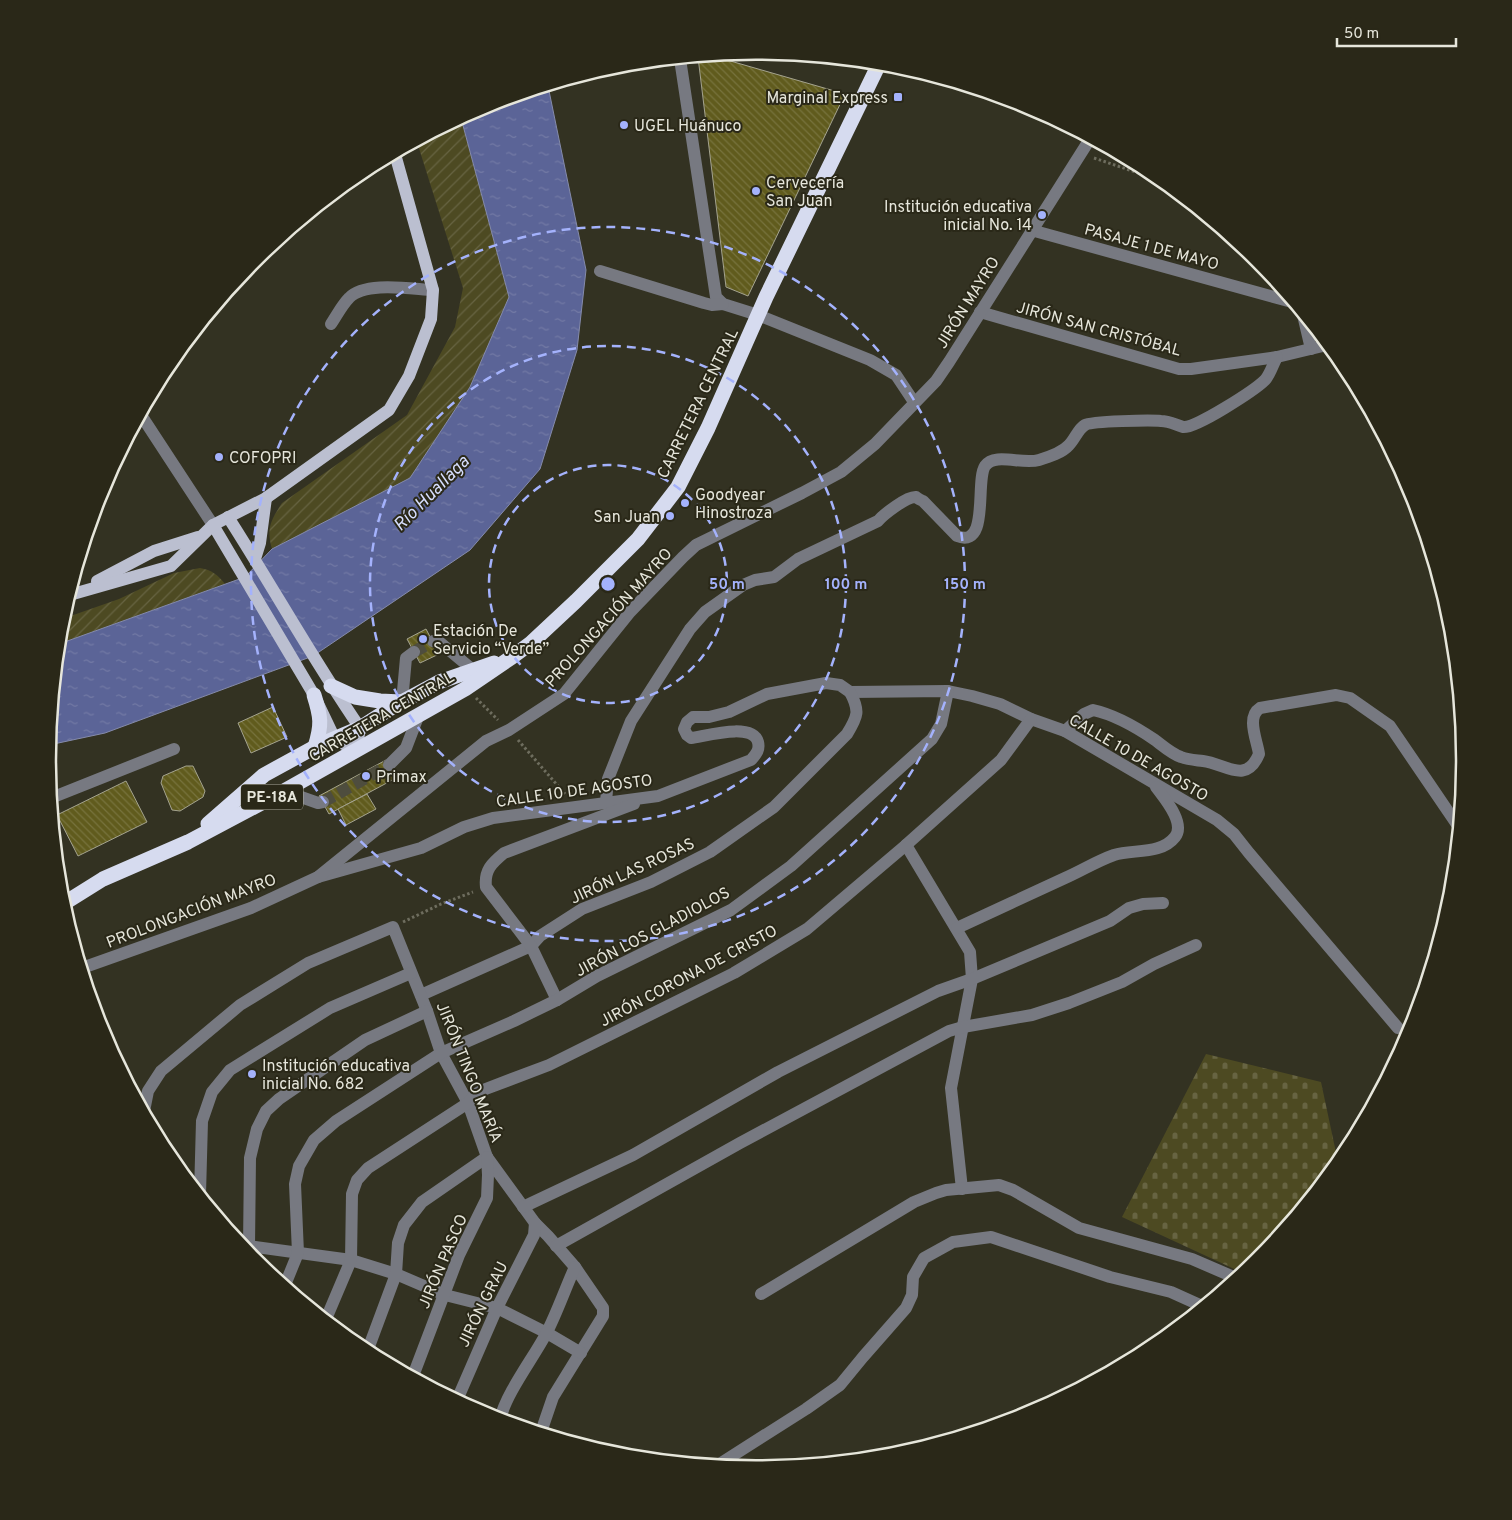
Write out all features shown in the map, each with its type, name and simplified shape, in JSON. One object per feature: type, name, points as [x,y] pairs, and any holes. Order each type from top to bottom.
[{"type":"highway","name":"CARRETERA CENTRAL","points":[[71,899],[103,879],[188,842],[284,791],[465,689],[531,643],[638,539],[678,487],[708,428],[758,316],[877,71]]},
{"type":"highway","name":"PE-18A","points":[[188,842],[264,775],[315,748],[360,728],[439,682],[512,657]]},
{"type":"highway","points":[[327,680],[355,697],[402,702]]},
{"type":"highway","points":[[311,689],[320,716],[315,748]]},
{"type":"main road","points":[[77,592],[171,566],[213,524],[266,498],[389,410],[409,376],[432,319],[433,290],[397,160]]},
{"type":"main road","points":[[256,560],[266,498]]},
{"type":"main road","points":[[213,524],[311,689],[335,739],[356,751],[360,728],[327,680],[256,560],[228,517]]},
{"type":"main road","points":[[77,591],[154,551],[202,536]]},
{"type":"main road","points":[[311,689],[327,680]]},
{"type":"street","points":[[681,65],[716,297],[723,304]]},
{"type":"street","name":"JIRÓN MAYRO","points":[[914,402],[940,374],[1087,144]]},
{"type":"street","name":"PASAJE 1 DE MAYO","points":[[1031,230],[1282,299]]},
{"type":"street","points":[[600,271],[704,303],[712,305],[723,304],[870,360],[896,375],[914,402]]},
{"type":"street","points":[[331,324],[349,298],[358,291],[374,288],[433,290]]},
{"type":"street","name":"JIRÓN SAN CRISTÓBAL","points":[[980,312],[1179,368],[1191,369],[1277,357],[1320,347]]},
{"type":"street","points":[[1306,328],[1311,349]]},
{"type":"street","points":[[606,802],[608,779],[631,722],[690,629],[705,612],[726,596],[755,580],[774,577],[798,559],[878,521],[884,515],[916,497],[923,501],[956,536],[968,538],[978,522],[982,474],[984,467],[990,461],[1000,458],[1017,462],[1037,461],[1060,452],[1069,446],[1086,424],[1098,422],[1162,421],[1184,427],[1203,421],[1266,380],[1277,357]]},
{"type":"street","name":"PROLONGACIÓN MAYRO","points":[[87,966],[251,908],[318,877],[486,741],[509,730],[564,694],[630,612],[683,556],[696,546],[802,494],[841,472],[874,444],[914,402]]},
{"type":"street","points":[[144,420],[213,524]]},
{"type":"street","points":[[433,642],[436,640],[473,670]]},
{"type":"street","points":[[402,702],[406,658],[414,652]]},
{"type":"street","name":"CALLE 10 DE AGOSTO","points":[[318,877],[421,848],[464,827],[493,818],[658,796],[751,760],[757,753],[758,744],[756,738],[746,731],[691,738],[684,729],[692,717],[709,717],[729,712],[767,694],[826,683],[840,685],[850,692],[948,691],[1000,704],[1031,719],[1065,731],[1217,820],[1234,834],[1248,853],[1398,1028]]},
{"type":"street","name":"JIRÓN LOS GLADIOLOS","points":[[298,1253],[295,1184],[299,1166],[314,1140],[336,1121],[441,1053],[557,1000],[597,976],[731,910],[791,866],[932,739],[941,724],[948,691]]},
{"type":"street","name":"JIRÓN LAS ROSAS","points":[[421,995],[531,946],[540,936],[582,909],[651,882],[710,852],[774,807],[848,734],[856,719],[856,704],[850,692]]},
{"type":"street","points":[[1065,731],[1084,714],[1094,710],[1134,726],[1179,757],[1243,771],[1254,764],[1259,754],[1253,717],[1260,708],[1336,695],[1343,696],[1350,698],[1390,726],[1453,818]]},
{"type":"street","points":[[389,765],[406,748],[419,714]]},
{"type":"street","name":"JIRÓN CORONA DE CRISTO","points":[[351,1260],[352,1194],[358,1180],[368,1168],[468,1103],[474,1095],[483,1090],[549,1065],[734,973],[808,930],[1001,760],[1031,719]]},
{"type":"street","points":[[58,795],[174,749]]},
{"type":"street","points":[[957,928],[1114,855],[1154,849],[1168,843],[1176,836],[1179,827],[1175,815],[1153,783]]},
{"type":"street","points":[[284,791],[318,803],[322,802]]},
{"type":"street","points":[[557,1000],[531,946],[486,887],[484,877],[492,863],[504,853],[658,796]]},
{"type":"street","points":[[906,845],[970,952],[972,979],[951,1088],[962,1189]]},
{"type":"street","points":[[523,1207],[632,1155],[778,1072],[902,1008],[938,991],[972,979],[1110,921],[1129,908],[1143,904],[1163,903]]},
{"type":"street","points":[[146,1102],[148,1091],[161,1071],[240,1005],[308,963],[393,927]]},
{"type":"street","name":"JIRÓN TINGO MARÍA","points":[[393,927],[421,995],[441,1053],[468,1103],[487,1157],[535,1223],[575,1267],[603,1308],[603,1316],[581,1354]]},
{"type":"street","points":[[556,1246],[949,1031],[963,1026],[1032,1015],[1069,1003],[1122,982],[1154,964],[1196,945]]},
{"type":"street","points":[[200,1185],[202,1121],[212,1092],[230,1070],[330,1008],[411,973]]},
{"type":"street","points":[[245,1238],[250,1158],[256,1129],[266,1111],[279,1099],[365,1040],[427,1011]]},
{"type":"street","points":[[370,1344],[396,1274],[398,1242],[404,1225],[422,1202],[487,1157]]},
{"type":"street","name":"JIRÓN PASCO","points":[[415,1371],[459,1255],[487,1198],[487,1157]]},
{"type":"street","points":[[761,1294],[914,1202],[936,1193],[998,1185],[1012,1190],[1079,1228],[1192,1259],[1229,1275]]},
{"type":"street","name":"JIRÓN GRAU","points":[[459,1393],[497,1308],[534,1235],[535,1223]]},
{"type":"street","points":[[728,1459],[840,1385],[874,1343],[906,1308],[912,1295],[913,1277],[924,1258],[953,1242],[992,1237],[1110,1277],[1171,1292],[1196,1303]]},
{"type":"street","points":[[254,1247],[351,1260],[396,1274],[445,1295],[497,1308],[547,1333],[581,1354],[566,1374],[553,1397],[543,1427]]},
{"type":"street","points":[[287,1279],[298,1253]]},
{"type":"street","points":[[328,1314],[351,1260]]},
{"type":"street","points":[[503,1412],[515,1386],[547,1333],[575,1267]]},
{"type":"path","points":[[1080,153],[1135,172]]},
{"type":"path","points":[[465,689],[509,730],[575,806]]},
{"type":"path","points":[[393,927],[441,904],[486,887]]},
{"type":"green space","points":[[463,125],[509,297],[470,387],[410,478],[272,549],[269,535],[271,524],[282,503],[407,415],[455,327],[463,288],[419,147]]},
{"type":"green space","points":[[200,568],[214,573],[225,584],[67,641],[72,616],[119,599],[174,573]]},
{"type":"green space","points":[[1206,1054],[1321,1082],[1336,1152],[1282,1221],[1235,1269],[1122,1217]]},
{"type":"water","name":"Río Huallaga","points":[[549,92],[586,270],[577,350],[540,469],[470,550],[313,656],[105,733],[57,743],[62,669],[67,641],[245,577],[272,549],[410,478],[470,387],[509,297],[463,125],[531,97]]},
{"type":"building","name":"Cervecería San Juan","points":[[731,61],[845,94],[748,296],[726,287],[699,63]]},
{"type":"building","points":[[426,629],[439,654],[420,663],[407,639]]},
{"type":"building","points":[[273,707],[287,737],[251,753],[238,723]]},
{"type":"building","points":[[386,760],[396,778],[329,814],[319,796]]},
{"type":"building","points":[[186,766],[193,766],[205,791],[203,797],[180,811],[172,810],[161,783],[163,776]]},
{"type":"building","points":[[126,781],[147,822],[78,856],[59,819],[59,814]]},
{"type":"building","points":[[367,794],[376,809],[346,825],[338,809]]},
{"type":"tunnel","points":[[414,652],[433,641]]},
{"type":"tunnel","points":[[323,802],[389,765]]},
{"type":"place","name":"Marginal Express","points":[[898,97]]},
{"type":"place","name":"UGEL Huánuco","points":[[624,125]]},
{"type":"place","name":"Cervecería San Juan","points":[[756,191]]},
{"type":"place","name":"Institución educativa inicial No. 14","points":[[1042,215]]},
{"type":"place","name":"COFOPRI","points":[[219,457]]},
{"type":"place","name":"Goodyear Hinostroza","points":[[685,503]]},
{"type":"place","name":"San Juan","points":[[670,516]]},
{"type":"place","name":"Estación De Servicio “Verde”","points":[[423,639]]},
{"type":"place","name":"Primax","points":[[366,776]]},
{"type":"place","name":"Institución educativa inicial No. 682","points":[[252,1074]]}]
